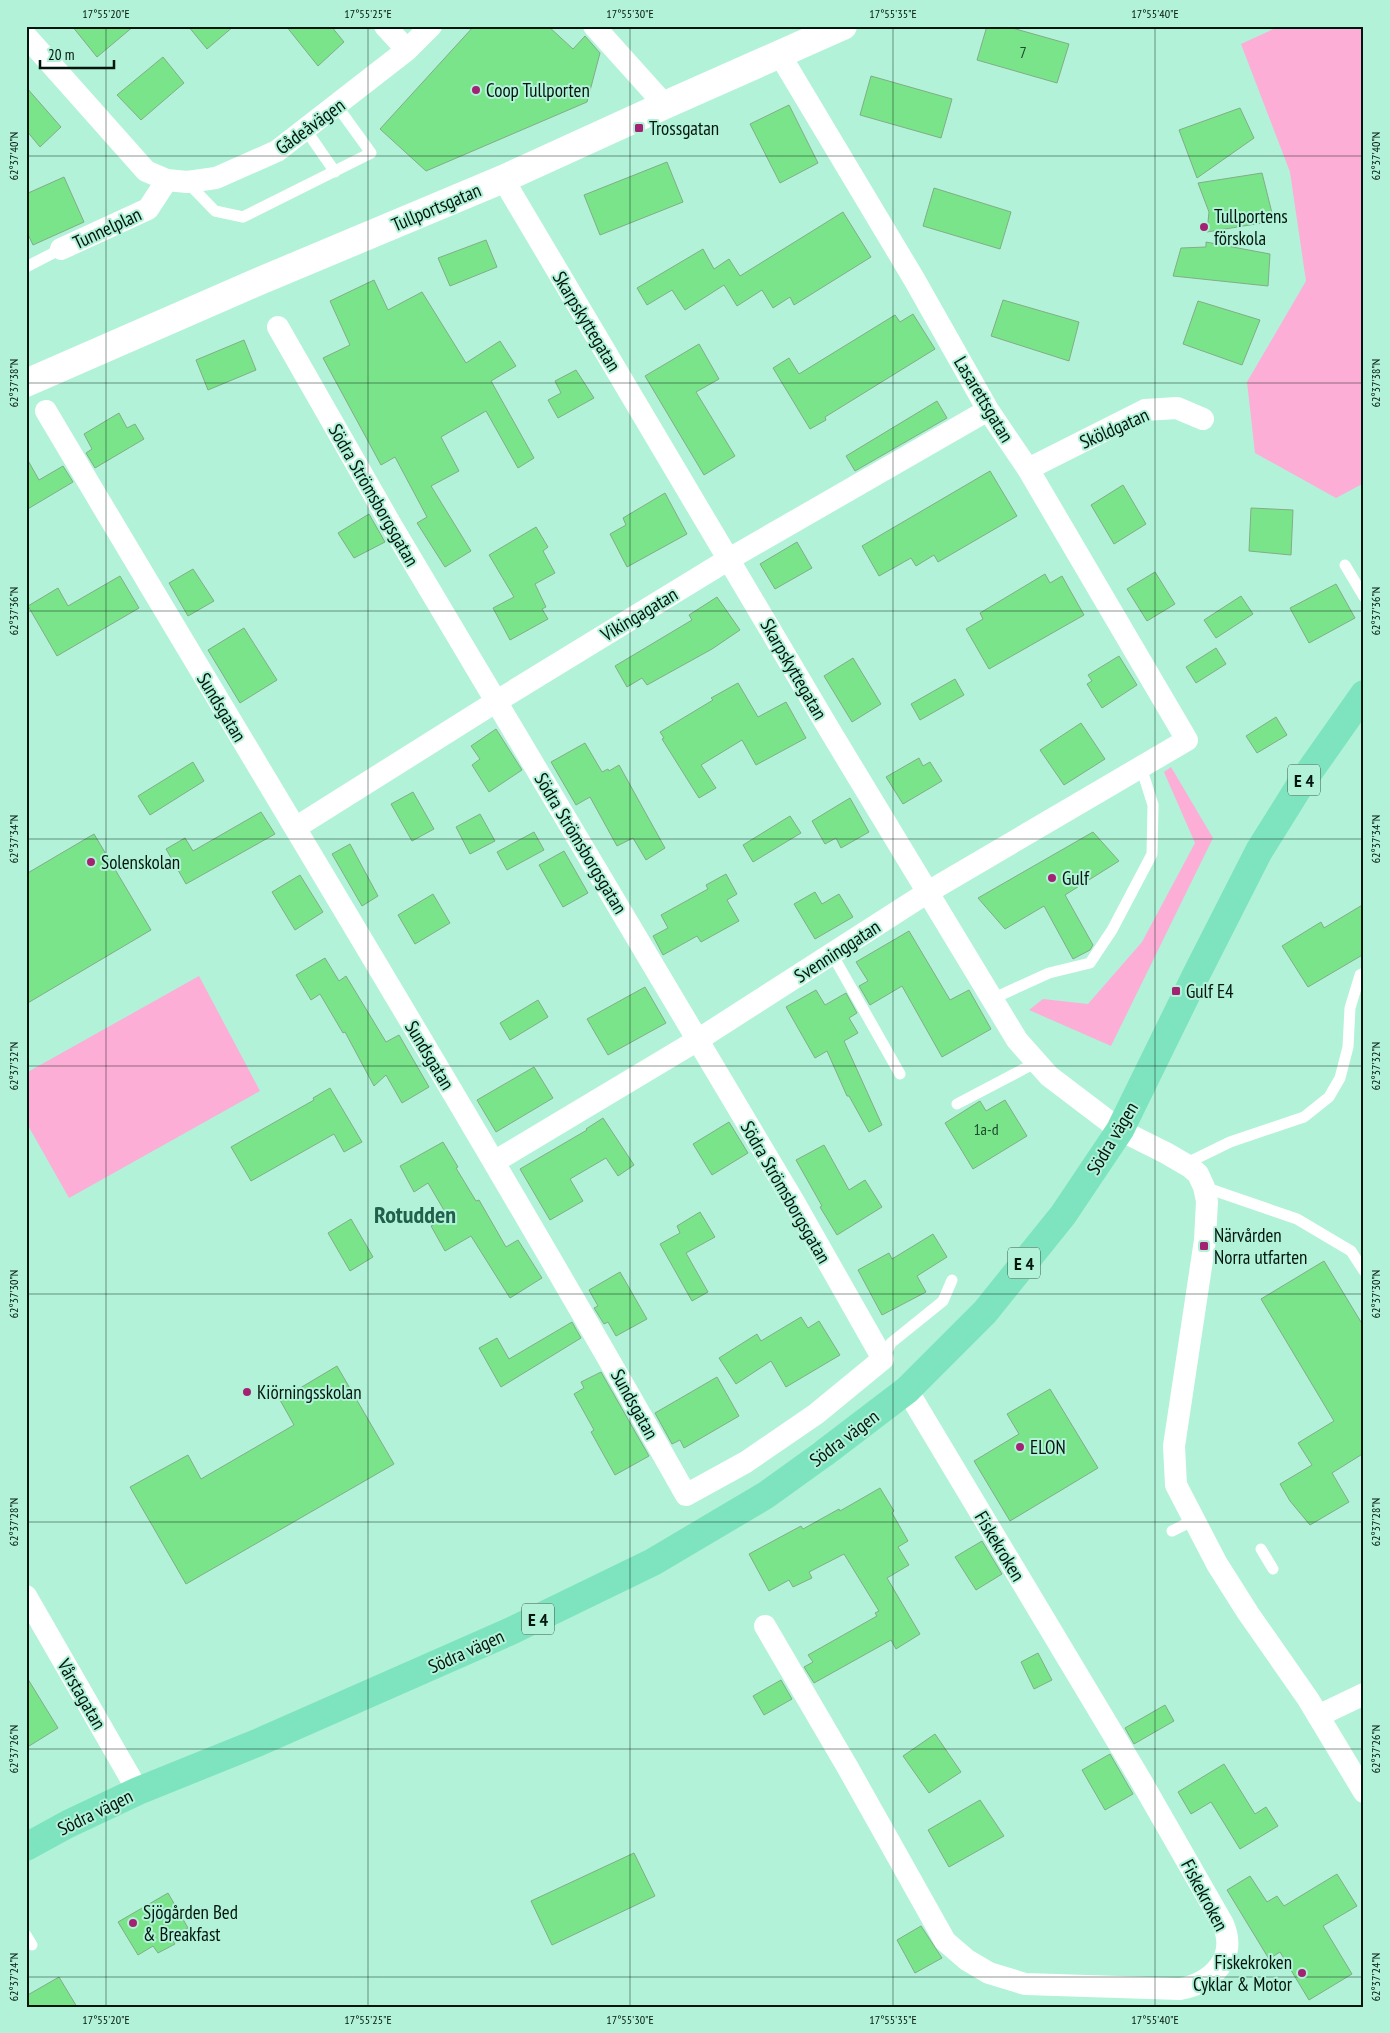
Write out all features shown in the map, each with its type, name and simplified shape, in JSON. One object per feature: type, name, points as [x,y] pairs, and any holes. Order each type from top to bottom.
[{"type":"highway","name":"Södra vägen","points":[[26,1847],[68,1824],[138,1792],[257,1743],[511,1631],[654,1562],[766,1495],[824,1454],[906,1390],[985,1312],[1064,1215],[1120,1130],[1259,851],[1302,782],[1364,694]]},
{"type":"main road","name":"Tullportsgatan","points":[[26,383],[246,287],[503,179],[843,26]]},
{"type":"street","points":[[385,26],[407,50]]},
{"type":"street","name":"Gådeåvägen","points":[[177,181],[216,178],[277,152],[407,50],[431,26]]},
{"type":"street","points":[[594,26],[665,105]]},
{"type":"street","points":[[26,36],[146,171],[177,181]]},
{"type":"street","name":"Lasarettsgatan","points":[[780,55],[914,278],[988,410],[1028,469],[1187,740],[1183,742]]},
{"type":"street","name":"Skarpskyttegatan","points":[[503,179],[837,742],[1017,1040],[1049,1076],[1120,1130],[1185,1164],[1198,1174],[1204,1187]]},
{"type":"street","name":"Tunnelplan","points":[[61,249],[148,209],[177,181]]},
{"type":"street","name":"Södra Strömsborgsgatan","points":[[278,327],[390,523],[497,701],[696,1041],[794,1202],[883,1359]]},
{"type":"street","name":"Sköldgatan","points":[[1028,469],[1145,410],[1177,408],[1203,419]]},
{"type":"street","name":"Vikingagatan","points":[[295,828],[497,701],[729,559],[988,410]]},
{"type":"street","name":"Sundsgatan","points":[[46,411],[494,1162],[594,1332],[686,1495],[746,1462],[816,1414],[883,1359]]},
{"type":"street","name":"Svenninggatan","points":[[494,1162],[696,1041],[928,892],[1183,742]]},
{"type":"street","points":[[1204,1187],[1206,1201],[1205,1240],[1174,1446],[1176,1484],[1218,1564],[1240,1601],[1318,1716],[1364,1792]]},
{"type":"street","name":"Fiskekroken","points":[[765,1626],[848,1768],[945,1941],[967,1960],[989,1973],[1025,1984],[1180,1989],[1202,1982],[1214,1974],[1222,1962],[1228,1947],[1227,1933],[1223,1924],[1140,1779],[906,1390]]},
{"type":"street","name":"Vårstagatan","points":[[26,1596],[138,1792]]},
{"type":"street","points":[[1318,1716],[1364,1694]]},
{"type":"lane","points":[[177,181],[215,210],[244,217],[371,153],[337,106]]},
{"type":"lane","points":[[306,130],[335,172]]},
{"type":"lane","points":[[26,267],[61,249]]},
{"type":"lane","points":[[1345,565],[1364,597]]},
{"type":"lane","points":[[992,998],[1049,973],[1090,963],[1112,930],[1152,854],[1153,805],[1141,767]]},
{"type":"lane","points":[[832,954],[900,1074]]},
{"type":"lane","points":[[1185,1164],[1230,1142],[1304,1116],[1329,1097],[1340,1078],[1348,1047],[1350,1008],[1360,975],[1364,973]]},
{"type":"lane","points":[[957,1104],[1038,1062]]},
{"type":"lane","points":[[1204,1187],[1297,1219],[1351,1250],[1364,1271]]},
{"type":"lane","points":[[883,1359],[891,1343],[942,1300],[952,1280]]},
{"type":"lane","points":[[1172,1531],[1194,1520]]},
{"type":"lane","points":[[1261,1549],[1273,1569]]},
{"type":"shaded area","points":[[1280,26],[1364,26],[1364,483],[1336,498],[1255,453],[1247,382],[1306,281],[1290,172],[1241,44]]},
{"type":"shaded area","points":[[1171,767],[1213,838],[1111,1046],[1029,1010],[1043,999],[1088,1004],[1142,942],[1195,843],[1164,772]]},
{"type":"shaded area","points":[[199,976],[260,1091],[69,1198],[26,1122],[26,1073]]},
{"type":"building","points":[[72,26],[134,26],[97,57]]},
{"type":"building","points":[[188,26],[234,26],[207,49]]},
{"type":"building","points":[[286,26],[331,26],[344,42],[318,66]]},
{"type":"building","points":[[474,26],[548,26],[573,49],[585,36],[600,53],[587,102],[426,171],[380,129]]},
{"type":"building","points":[[987,26],[1005,26],[1069,44],[1057,83],[977,60]]},
{"type":"building","points":[[163,57],[184,83],[141,120],[117,95]]},
{"type":"building","points":[[871,76],[952,99],[941,138],[860,115]]},
{"type":"building","points":[[26,87],[61,127],[40,147],[26,130]]},
{"type":"building","points":[[789,105],[818,163],[780,183],[750,124]]},
{"type":"building","points":[[1240,108],[1254,138],[1197,178],[1179,130]]},
{"type":"building","points":[[667,162],[683,202],[600,235],[584,195]]},
{"type":"building","points":[[1262,173],[1274,221],[1207,232],[1209,212],[1198,183]]},
{"type":"building","points":[[64,177],[84,222],[33,245],[26,230],[26,194]]},
{"type":"building","points":[[934,188],[1011,212],[1000,249],[923,226]]},
{"type":"building","points":[[843,212],[871,257],[794,305],[790,297],[773,308],[762,290],[737,306],[724,285],[685,310],[672,290],[647,305],[637,288],[703,249],[714,269],[729,259],[740,276]]},
{"type":"building","points":[[486,240],[497,267],[450,286],[438,258]]},
{"type":"building","points":[[1206,242],[1270,254],[1268,286],[1173,276],[1181,248],[1206,247]]},
{"type":"building","points":[[374,280],[388,310],[422,292],[466,363],[500,341],[516,366],[491,381],[534,458],[518,468],[486,411],[441,437],[459,471],[431,486],[471,551],[445,567],[417,523],[427,517],[395,457],[381,465],[323,358],[350,345],[330,301]]},
{"type":"building","points":[[1003,300],[1079,322],[1069,361],[991,336]]},
{"type":"building","points":[[1198,301],[1260,320],[1242,365],[1183,344]]},
{"type":"building","points":[[913,314],[935,349],[825,417],[826,420],[810,429],[773,368],[789,358],[799,374],[895,315],[900,322]]},
{"type":"building","points":[[244,340],[256,370],[208,390],[196,360]]},
{"type":"building","points":[[699,344],[719,379],[696,392],[735,456],[704,475],[645,376]]},
{"type":"building","points":[[576,370],[594,398],[558,418],[548,400],[561,393],[555,381]]},
{"type":"building","points":[[937,401],[947,418],[855,471],[846,456]]},
{"type":"building","points":[[119,413],[127,428],[135,424],[144,439],[95,468],[86,453],[92,449],[84,434]]},
{"type":"building","points":[[26,457],[39,480],[63,466],[73,482],[26,510]]},
{"type":"building","points":[[990,471],[1017,516],[938,562],[934,555],[916,566],[911,558],[879,576],[862,546]]},
{"type":"building","points":[[1123,485],[1146,524],[1114,544],[1091,505]]},
{"type":"building","points":[[665,493],[687,534],[627,567],[610,534],[626,525],[623,518]]},
{"type":"building","points":[[1251,508],[1293,510],[1291,555],[1249,551]]},
{"type":"building","points":[[369,514],[385,542],[354,558],[338,533]]},
{"type":"building","points":[[536,527],[548,547],[543,551],[555,573],[535,584],[546,607],[542,609],[548,619],[510,640],[493,608],[514,597],[489,555]]},
{"type":"building","points":[[797,542],[812,568],[775,589],[760,564]]},
{"type":"building","points":[[193,569],[214,601],[188,616],[169,583]]},
{"type":"building","points":[[1155,572],[1175,604],[1147,621],[1127,589]]},
{"type":"building","points":[[1045,574],[1050,583],[1062,576],[1084,615],[989,669],[966,629],[983,619],[980,613]]},
{"type":"building","points":[[120,576],[139,608],[57,656],[28,606],[58,588],[68,606]]},
{"type":"building","points":[[1336,584],[1355,618],[1309,643],[1290,608]]},
{"type":"building","points":[[1241,596],[1253,614],[1216,638],[1204,620]]},
{"type":"building","points":[[717,597],[740,630],[712,649],[647,685],[642,678],[627,687],[615,666],[692,620],[689,615]]},
{"type":"building","points":[[244,628],[277,680],[240,703],[208,650]]},
{"type":"building","points":[[1216,648],[1226,664],[1196,683],[1186,667]]},
{"type":"building","points":[[1119,656],[1137,685],[1102,708],[1087,684],[1092,681],[1088,675]]},
{"type":"building","points":[[853,658],[881,704],[852,722],[824,676]]},
{"type":"building","points":[[955,679],[964,695],[920,720],[911,704]]},
{"type":"building","points":[[738,683],[758,717],[786,702],[806,738],[756,765],[742,740],[701,765],[716,788],[699,798],[662,739],[664,738],[660,732],[713,700],[711,698]]},
{"type":"building","points":[[1276,717],[1287,735],[1257,753],[1246,736]]},
{"type":"building","points":[[1081,723],[1105,759],[1064,785],[1040,750]]},
{"type":"building","points":[[496,729],[522,770],[489,792],[472,765],[480,759],[471,746]]},
{"type":"building","points":[[585,743],[602,772],[608,769],[609,771],[619,765],[665,848],[646,860],[633,838],[617,846],[590,797],[576,805],[551,762]]},
{"type":"building","points":[[919,758],[923,766],[930,762],[942,781],[903,804],[886,777]]},
{"type":"building","points":[[193,762],[204,781],[150,815],[138,796]]},
{"type":"building","points":[[413,792],[434,829],[412,841],[391,804]]},
{"type":"building","points":[[850,798],[869,832],[841,848],[836,838],[825,844],[812,821]]},
{"type":"building","points":[[261,812],[275,834],[186,884],[166,849],[185,838],[193,851]]},
{"type":"building","points":[[480,814],[495,841],[470,854],[456,827]]},
{"type":"building","points":[[790,816],[801,833],[753,862],[743,845]]},
{"type":"building","points":[[534,832],[544,850],[507,870],[497,852]]},
{"type":"building","name":"Gulf","points":[[1093,832],[1119,861],[1065,895],[1093,945],[1090,950],[1073,959],[1044,906],[1005,929],[978,898]]},
{"type":"building","points":[[94,834],[151,930],[26,1004],[26,874]]},
{"type":"building","points":[[350,844],[378,896],[362,906],[332,854]]},
{"type":"building","points":[[564,851],[588,893],[563,907],[539,865]]},
{"type":"building","points":[[726,874],[737,894],[727,900],[739,921],[701,942],[697,936],[663,955],[653,936],[668,928],[661,915],[708,889],[706,885]]},
{"type":"building","points":[[300,875],[323,912],[295,930],[272,892]]},
{"type":"building","points":[[815,892],[822,904],[839,894],[853,917],[815,939],[794,904]]},
{"type":"building","points":[[433,894],[450,923],[415,944],[398,915]]},
{"type":"building","points":[[1364,904],[1364,954],[1308,987],[1282,946],[1321,922],[1324,928]]},
{"type":"building","points":[[909,931],[950,1000],[969,990],[991,1029],[942,1057],[902,986],[870,1005],[859,986],[868,981],[856,962]]},
{"type":"building","points":[[325,958],[339,981],[346,976],[386,1042],[399,1035],[429,1087],[402,1103],[386,1075],[374,1086],[345,1032],[343,1033],[320,994],[311,1000],[296,975]]},
{"type":"building","points":[[645,987],[666,1023],[608,1055],[587,1019]]},
{"type":"building","points":[[816,990],[825,1005],[846,993],[857,1013],[849,1018],[858,1033],[844,1041],[882,1125],[869,1132],[849,1096],[847,1096],[827,1051],[815,1058],[786,1007]]},
{"type":"building","points":[[538,1000],[548,1017],[510,1040],[500,1023]]},
{"type":"building","points":[[534,1067],[553,1098],[496,1132],[477,1100]]},
{"type":"building","points":[[330,1088],[362,1142],[344,1152],[334,1134],[251,1181],[231,1147],[314,1100],[313,1098]]},
{"type":"building","points":[[1005,1100],[1027,1136],[973,1169],[945,1123],[980,1101],[986,1111]]},
{"type":"building","points":[[603,1118],[634,1165],[618,1176],[606,1158],[570,1179],[583,1201],[550,1220],[520,1169],[587,1130]]},
{"type":"building","points":[[729,1122],[748,1153],[712,1175],[693,1144]]},
{"type":"building","points":[[443,1142],[458,1167],[456,1168],[476,1201],[479,1200],[506,1247],[518,1240],[542,1278],[510,1298],[471,1236],[445,1251],[431,1226],[448,1217],[428,1183],[414,1192],[400,1166]]},
{"type":"building","points":[[824,1145],[849,1190],[865,1180],[882,1207],[837,1235],[796,1160]]},
{"type":"building","points":[[700,1212],[715,1237],[686,1253],[708,1292],[692,1301],[660,1244],[680,1233],[677,1226]]},
{"type":"building","points":[[351,1219],[373,1257],[350,1271],[328,1233]]},
{"type":"building","points":[[933,1234],[947,1257],[917,1276],[926,1292],[882,1315],[858,1270],[889,1253],[892,1259]]},
{"type":"building","points":[[1324,1261],[1364,1327],[1364,1453],[1332,1473],[1349,1502],[1310,1525],[1290,1501],[1280,1484],[1312,1465],[1298,1443],[1334,1421],[1261,1299]]},
{"type":"building","points":[[620,1272],[647,1319],[616,1336],[608,1322],[604,1324],[594,1308],[598,1306],[589,1290]]},
{"type":"building","points":[[801,1317],[808,1328],[819,1321],[840,1355],[786,1387],[771,1361],[736,1384],[719,1358],[757,1334],[761,1341]]},
{"type":"building","points":[[572,1322],[581,1338],[501,1387],[479,1348],[497,1338],[509,1359]]},
{"type":"building","points":[[337,1366],[394,1464],[186,1584],[130,1487],[188,1455],[201,1479],[294,1425],[280,1400]]},
{"type":"building","points":[[601,1372],[649,1456],[615,1475],[591,1432],[594,1430],[574,1394],[584,1388],[581,1382]]},
{"type":"building","points":[[717,1377],[739,1416],[684,1448],[680,1440],[672,1444],[655,1413]]},
{"type":"building","points":[[1050,1389],[1098,1468],[1010,1521],[974,1461],[1019,1434],[1007,1414]]},
{"type":"building","points":[[880,1488],[894,1511],[892,1513],[908,1541],[898,1547],[909,1565],[887,1578],[920,1634],[896,1649],[891,1640],[814,1683],[804,1667],[813,1662],[808,1655],[877,1616],[875,1613],[879,1611],[844,1554],[809,1572],[812,1578],[793,1587],[789,1580],[769,1591],[749,1554],[801,1526],[803,1529],[839,1509],[840,1511]]},
{"type":"building","points":[[982,1541],[1002,1574],[976,1590],[955,1557]]},
{"type":"building","points":[[1038,1653],[1052,1680],[1034,1689],[1021,1662]]},
{"type":"building","points":[[26,1676],[58,1728],[26,1748]]},
{"type":"building","points":[[781,1680],[792,1699],[764,1715],[753,1696]]},
{"type":"building","points":[[1165,1705],[1174,1721],[1134,1744],[1125,1728]]},
{"type":"building","points":[[935,1734],[961,1772],[929,1793],[903,1756]]},
{"type":"building","points":[[1110,1754],[1133,1794],[1105,1810],[1082,1770]]},
{"type":"building","points":[[1224,1764],[1255,1814],[1266,1807],[1278,1826],[1240,1849],[1211,1802],[1191,1814],[1178,1792]]},
{"type":"building","points":[[980,1800],[1004,1836],[949,1867],[928,1830]]},
{"type":"building","points":[[634,1853],[655,1896],[552,1945],[531,1901]]},
{"type":"building","points":[[1337,1874],[1357,1906],[1323,1926],[1352,1974],[1309,2000],[1280,1952],[1269,1959],[1227,1890],[1250,1876],[1267,1902],[1277,1896],[1284,1906]]},
{"type":"building","points":[[168,1893],[188,1928],[171,1938],[175,1944],[158,1953],[153,1946],[138,1955],[118,1922]]},
{"type":"building","points":[[921,1926],[942,1958],[915,1973],[897,1940]]},
{"type":"building","points":[[59,1977],[77,2007],[26,2007],[26,1996]]},
{"type":"place","name":"Coop Tullporten","points":[[476,90]]},
{"type":"place","name":"Trossgatan","points":[[639,128]]},
{"type":"place","name":"Tullportens förskola","points":[[1204,227]]},
{"type":"place","name":"Solenskolan","points":[[91,862]]},
{"type":"place","name":"Gulf","points":[[1052,878]]},
{"type":"place","name":"Gulf E4","points":[[1176,991]]},
{"type":"place","name":"Närvården Norra utfarten","points":[[1204,1246]]},
{"type":"place","name":"Kiörningsskolan","points":[[247,1392]]},
{"type":"place","name":"ELON","points":[[1020,1447]]},
{"type":"place","name":"Sjögården Bed & Breakfast","points":[[133,1923]]},
{"type":"place","name":"Fiskekroken Cyklar & Motor","points":[[1302,1973]]},
{"type":"district","name":"Rotudden","points":[[415,1214]]}]
